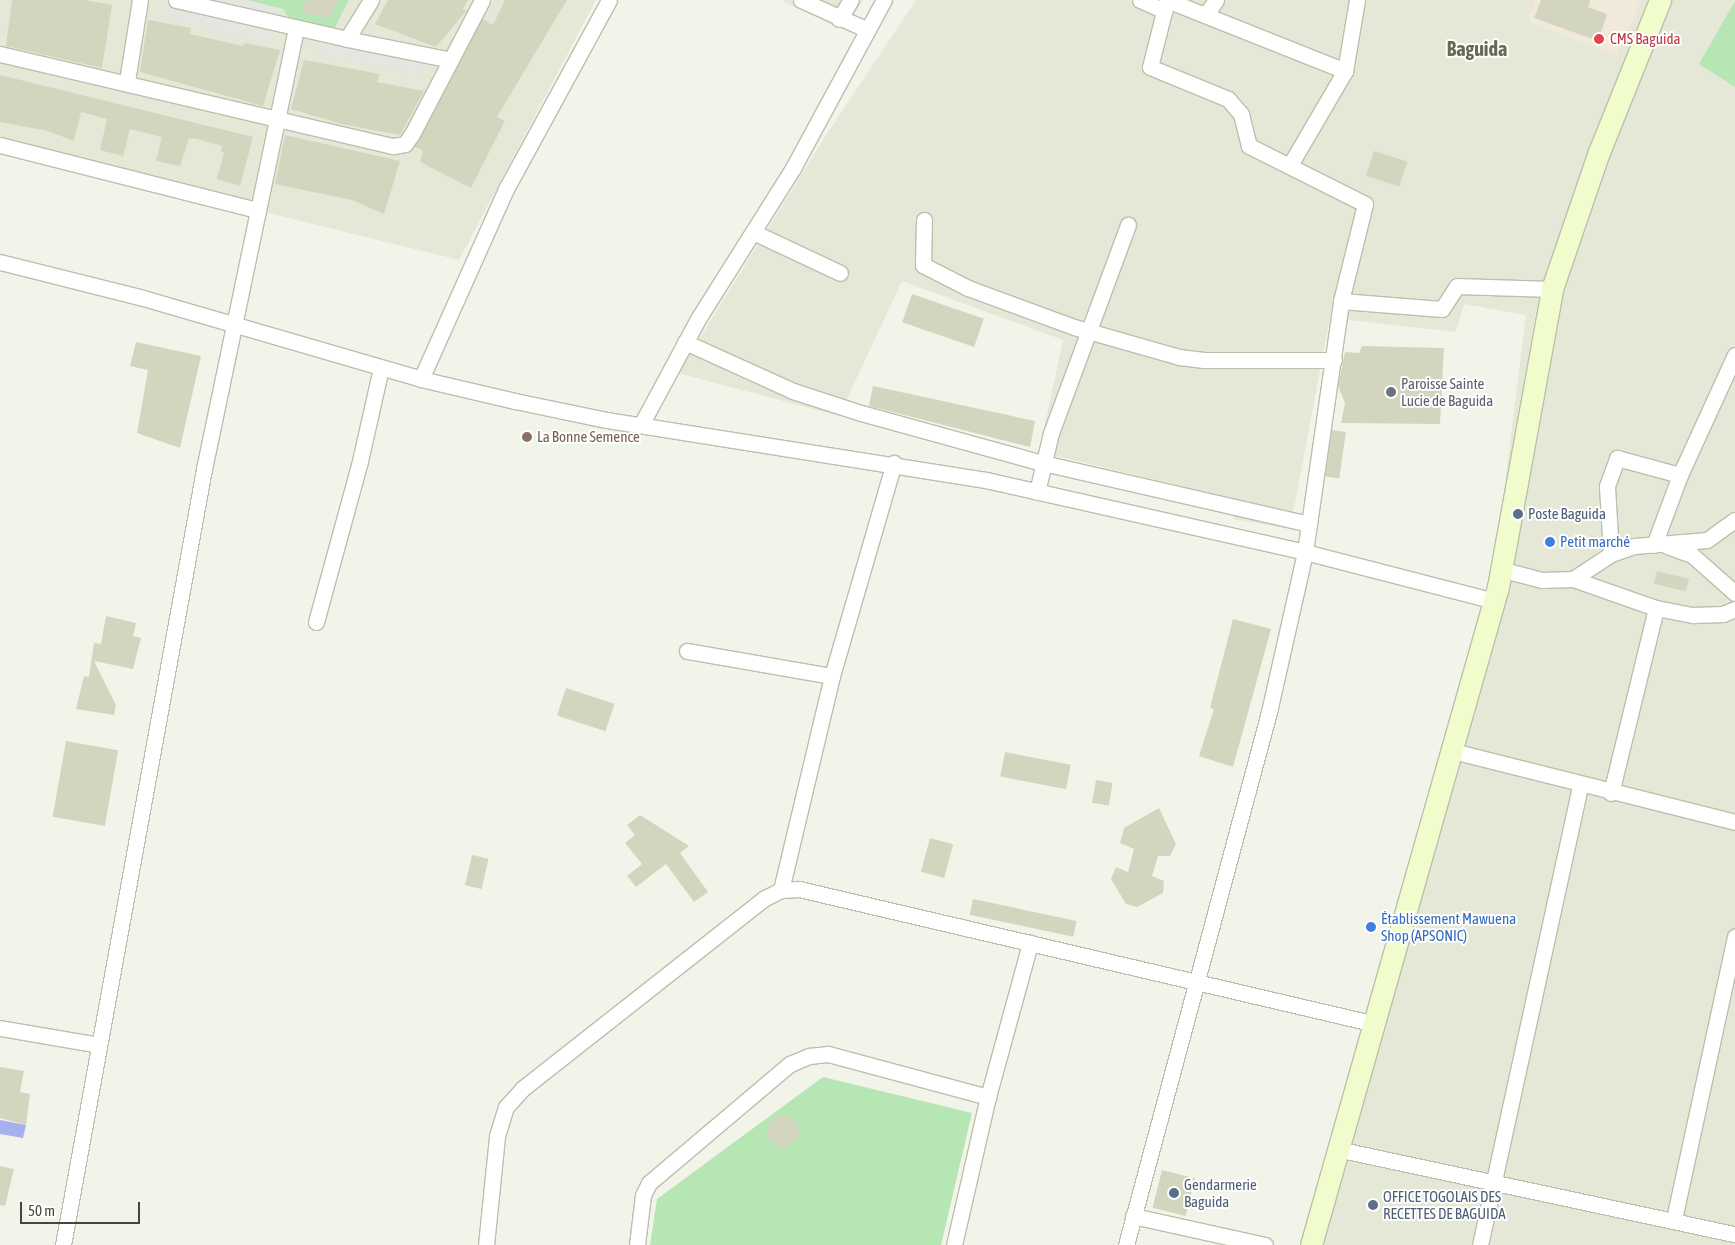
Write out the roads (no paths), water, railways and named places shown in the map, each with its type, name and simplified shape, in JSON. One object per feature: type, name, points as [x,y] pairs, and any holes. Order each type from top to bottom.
[{"type":"street","points":[[127,81],[140,0]]},
{"type":"street","points":[[176,0],[296,30],[451,60]]},
{"type":"street","points":[[347,39],[371,0]]},
{"type":"street","points":[[0,54],[127,81],[393,146],[405,144],[482,0]]},
{"type":"street","points":[[421,379],[506,189],[609,0]]},
{"type":"street","points":[[801,0],[839,19],[868,30]]},
{"type":"street","points":[[839,19],[851,0]]},
{"type":"street","points":[[642,424],[685,342],[793,168],[884,0]]},
{"type":"street","points":[[1140,0],[1206,14],[1345,71]]},
{"type":"street","points":[[1206,14],[1216,0]]},
{"type":"street","points":[[1290,165],[1345,71],[1358,0]]},
{"type":"street","points":[[1311,1245],[1371,1023],[1453,751],[1494,602],[1552,289],[1598,152],[1660,0]]},
{"type":"street","points":[[1126,1245],[1269,712],[1305,552],[1341,301],[1365,204],[1249,146],[1241,114],[1228,99],[1150,67],[1166,4]]},
{"type":"street","points":[[63,1245],[234,323],[296,30]]},
{"type":"street","points":[[0,145],[257,210]]},
{"type":"street","points":[[924,220],[923,265],[968,288],[1090,332],[1204,360],[1334,360]]},
{"type":"street","points":[[1037,492],[1043,463],[1128,225]]},
{"type":"street","points":[[753,232],[840,274]]},
{"type":"street","points":[[0,262],[234,323],[421,379],[607,420],[894,463],[1037,492],[1305,552],[1494,602]]},
{"type":"street","points":[[1341,301],[1442,309],[1456,286],[1552,289]]},
{"type":"street","points":[[685,342],[793,391],[1043,463],[1309,524]]},
{"type":"street","points":[[1659,545],[1680,475],[1735,355]]},
{"type":"street","points":[[316,622],[360,461],[381,368]]},
{"type":"street","points":[[1611,554],[1607,486],[1617,458],[1680,475]]},
{"type":"street","points":[[781,890],[832,676],[894,463]]},
{"type":"street","points":[[1573,579],[1611,554],[1659,545],[1707,540],[1735,520]]},
{"type":"street","points":[[1659,545],[1692,555],[1735,593]]},
{"type":"street","points":[[1500,569],[1542,580],[1573,579],[1656,608],[1693,615],[1723,614],[1735,609]]},
{"type":"street","points":[[1610,793],[1656,608]]},
{"type":"street","points":[[687,651],[832,676]]},
{"type":"street","points":[[1453,751],[1610,793],[1735,822]]},
{"type":"street","points":[[1480,1245],[1580,785]]},
{"type":"street","points":[[486,1245],[498,1136],[506,1107],[522,1090],[765,898],[781,890],[799,890],[1371,1023]]},
{"type":"street","points":[[1674,1219],[1729,1006],[1735,937]]},
{"type":"street","points":[[954,1245],[988,1097],[1030,943]]},
{"type":"street","points":[[0,1028],[99,1045]]},
{"type":"street","points":[[637,1245],[643,1195],[649,1183],[790,1064],[809,1056],[828,1054],[988,1097]]},
{"type":"street","points":[[1337,1149],[1674,1219],[1735,1234]]},
{"type":"street","points":[[1133,1216],[1265,1245]]},
{"type":"water","points":[[0,1120],[26,1125],[23,1138],[0,1134]]},
{"type":"place","name":"CMS Baguida","points":[[1599,39]]},
{"type":"place","name":"Paroisse Sainte Lucie de Baguida","points":[[1391,392]]},
{"type":"place","name":"La Bonne Semence","points":[[527,437]]},
{"type":"place","name":"Poste Baguida","points":[[1518,514]]},
{"type":"place","name":"Petit marché","points":[[1550,542]]},
{"type":"place","name":"Établissement Mawuena Shop (APSONIC)","points":[[1371,927]]},
{"type":"place","name":"Gendarmerie Baguida","points":[[1174,1193]]},
{"type":"place","name":"OFFICE TOGOLAIS DES RECETTES DE BAGUIDA","points":[[1373,1205]]},
{"type":"district","name":"Baguida","points":[[1477,48]]}]
